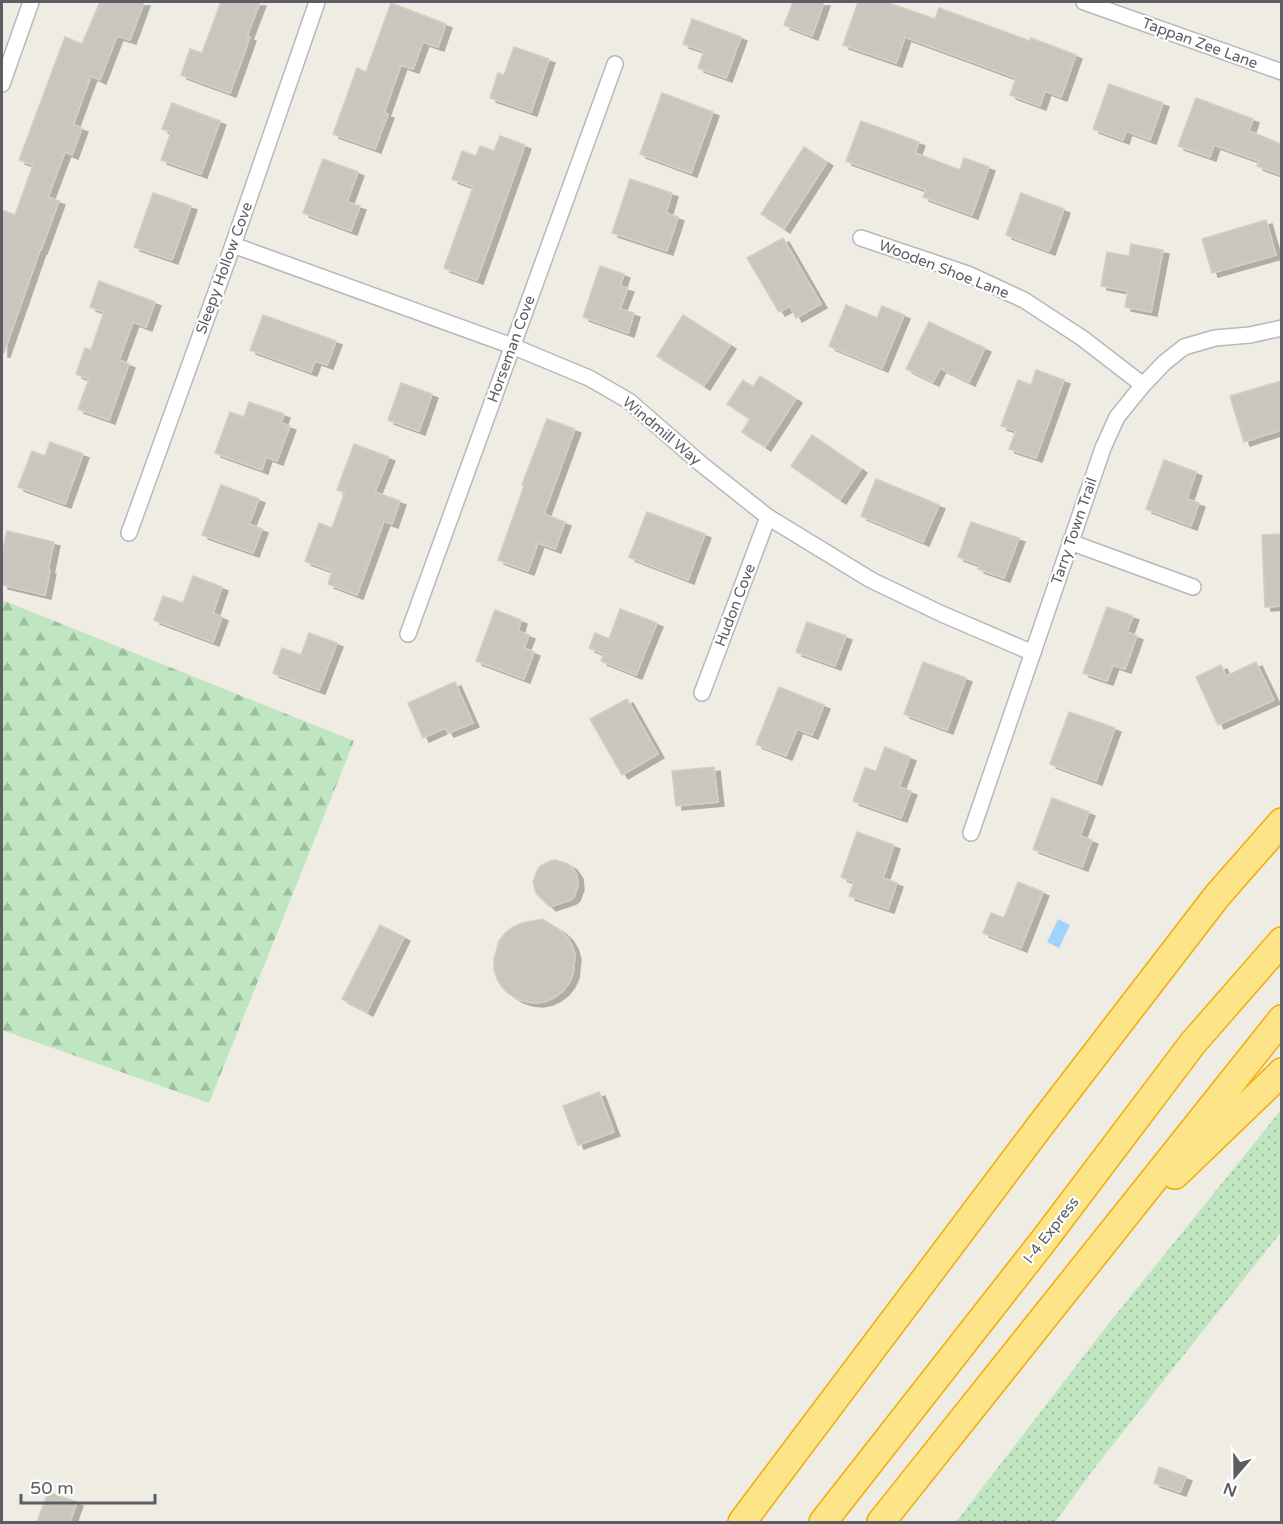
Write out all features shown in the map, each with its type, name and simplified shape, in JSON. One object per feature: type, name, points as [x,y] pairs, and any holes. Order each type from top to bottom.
[{"type":"highway","points":[[742,1522],[1061,1098],[1217,896],[1281,822]]},
{"type":"highway","name":"I-4 Express","points":[[823,1522],[1044,1240],[1193,1043],[1281,941]]},
{"type":"highway","points":[[881,1522],[1281,1019]]},
{"type":"highway","points":[[996,1377],[1043,1341],[1167,1183],[1281,1072]]},
{"type":"street","points":[[2,84],[31,2]]},
{"type":"street","name":"Sleepy Hollow Cove","points":[[129,534],[317,2]]},
{"type":"street","name":"Tappan Zee Lane","points":[[1084,2],[1281,72]]},
{"type":"street","name":"Horseman Cove","points":[[408,634],[615,64]]},
{"type":"street","name":"Wooden Shoe Lane","points":[[861,238],[968,274],[1024,300],[1082,338],[1143,385]]},
{"type":"street","name":"Windmill Way","points":[[233,245],[512,346],[589,378],[629,401],[700,464],[768,517],[871,580],[942,614],[1034,653]]},
{"type":"street","name":"Tarry Town Trail","points":[[971,833],[1102,448],[1117,417],[1164,363],[1184,347],[1215,338],[1250,335],[1281,328]]},
{"type":"street","name":"Hudon Cove","points":[[702,693],[768,517]]},
{"type":"street","points":[[1070,542],[1193,587]]},
{"type":"green space","points":[[2,600],[354,741],[209,1103],[2,1030]]},
{"type":"green space","points":[[1281,1110],[1281,1232],[1096,1466],[1055,1522],[956,1522],[1106,1327]]},
{"type":"water","points":[[1058,919],[1070,925],[1059,948],[1047,942]]},
{"type":"building","points":[[100,2],[144,2],[130,40],[117,36],[100,80],[91,76],[73,125],[82,128],[72,155],[65,152],[48,197],[59,201],[4,353],[2,353],[2,210],[15,215],[33,165],[19,160],[65,37],[82,44]]},
{"type":"building","points":[[221,2],[260,2],[230,93],[181,75],[190,49],[202,53]]},
{"type":"building","points":[[793,2],[824,2],[812,36],[784,25]]},
{"type":"building","points":[[858,2],[886,2],[935,19],[939,8],[1076,55],[1061,97],[1045,91],[1040,106],[1010,95],[1016,78],[905,37],[896,63],[843,45]]},
{"type":"building","points":[[391,3],[446,24],[438,47],[423,42],[413,69],[401,65],[384,113],[388,114],[375,149],[333,134],[357,68],[366,72]]},
{"type":"building","points":[[692,19],[741,37],[726,78],[698,68],[704,51],[683,44]]},
{"type":"building","points":[[514,47],[549,59],[531,112],[490,98],[498,73],[504,75]]},
{"type":"building","points":[[1109,84],[1163,103],[1150,140],[1126,131],[1123,140],[1093,129]]},
{"type":"building","points":[[662,93],[713,112],[691,173],[640,154]]},
{"type":"building","points":[[1196,98],[1253,119],[1249,131],[1281,144],[1281,175],[1257,166],[1259,161],[1214,145],[1210,157],[1178,146]]},
{"type":"building","points":[[172,103],[220,121],[201,174],[161,160],[171,132],[162,129]]},
{"type":"building","points":[[861,121],[919,142],[915,153],[960,170],[964,158],[989,167],[972,215],[923,197],[926,190],[846,161]]},
{"type":"building","points":[[500,136],[525,145],[477,280],[444,268],[473,187],[452,179],[462,151],[476,156],[480,146],[494,151]]},
{"type":"building","points":[[804,147],[827,162],[784,229],[761,214]]},
{"type":"building","points":[[323,159],[358,172],[347,202],[360,206],[351,231],[303,213]]},
{"type":"building","points":[[630,179],[672,193],[666,213],[678,217],[667,251],[612,233]]},
{"type":"building","points":[[153,193],[191,206],[172,260],[134,247]]},
{"type":"building","points":[[1021,193],[1064,209],[1049,251],[1006,235]]},
{"type":"building","points":[[1266,220],[1276,255],[1212,273],[1202,239]]},
{"type":"building","points":[[783,238],[821,304],[796,318],[790,306],[779,312],[747,258]]},
{"type":"building","points":[[1131,244],[1163,250],[1151,312],[1125,307],[1128,291],[1101,286],[1107,252],[1129,256]]},
{"type":"building","points":[[600,266],[624,274],[620,286],[628,288],[620,309],[634,313],[628,333],[583,317]]},
{"type":"building","points":[[99,281],[155,302],[146,327],[133,322],[119,360],[129,364],[109,420],[78,409],[89,379],[76,374],[85,348],[91,350],[104,312],[90,307]]},
{"type":"building","points":[[846,305],[877,318],[882,306],[904,315],[882,368],[829,346]]},
{"type":"building","points":[[263,315],[336,341],[327,365],[315,361],[311,372],[250,350]]},
{"type":"building","points":[[683,315],[730,345],[704,386],[657,356]]},
{"type":"building","points":[[929,322],[985,348],[969,382],[940,368],[933,382],[906,369]]},
{"type":"building","points":[[1036,370],[1064,380],[1036,458],[1009,449],[1016,431],[1001,426],[1018,380],[1031,385]]},
{"type":"building","points":[[760,376],[796,399],[765,447],[742,432],[750,419],[727,404],[743,380],[753,387]]},
{"type":"building","points":[[1281,381],[1281,430],[1244,442],[1230,396]]},
{"type":"building","points":[[401,383],[432,394],[419,431],[388,420]]},
{"type":"building","points":[[249,402],[284,414],[281,423],[290,426],[277,461],[266,457],[262,470],[215,453],[230,412],[244,417]]},
{"type":"building","points":[[547,419],[575,429],[544,514],[565,522],[555,549],[538,543],[528,571],[498,560],[524,486],[522,485]]},
{"type":"building","points":[[812,435],[861,469],[840,500],[791,466]]},
{"type":"building","points":[[50,442],[83,454],[65,504],[18,487],[32,451],[45,456]]},
{"type":"building","points":[[354,444],[389,457],[375,492],[400,501],[392,524],[384,521],[357,595],[328,584],[332,571],[305,561],[319,523],[332,528],[345,492],[337,490]]},
{"type":"building","points":[[1164,460],[1196,472],[1187,499],[1199,503],[1191,526],[1146,509]]},
{"type":"building","points":[[876,479],[939,505],[923,542],[861,516]]},
{"type":"building","points":[[221,485],[259,499],[249,524],[262,529],[253,553],[202,535]]},
{"type":"building","points":[[647,512],[705,534],[688,580],[629,557]]},
{"type":"building","points":[[971,522],[1019,538],[1004,578],[978,569],[980,565],[958,557]]},
{"type":"building","points":[[7,531],[54,542],[45,595],[2,585],[2,554]]},
{"type":"building","points":[[1281,534],[1281,606],[1265,607],[1262,535]]},
{"type":"building","points":[[193,576],[222,587],[213,613],[222,617],[213,642],[154,620],[163,596],[183,603]]},
{"type":"building","points":[[1107,607],[1133,616],[1127,632],[1137,636],[1125,669],[1113,665],[1107,681],[1083,673]]},
{"type":"building","points":[[620,609],[657,623],[636,675],[601,661],[604,654],[589,648],[595,633],[609,639]]},
{"type":"building","points":[[495,610],[521,620],[518,631],[529,635],[524,648],[534,652],[524,679],[476,661]]},
{"type":"building","points":[[807,622],[846,636],[835,666],[796,652]]},
{"type":"building","points":[[309,633],[337,643],[319,690],[273,673],[282,648],[301,655]]},
{"type":"building","points":[[923,662],[966,678],[947,730],[904,714]]},
{"type":"building","points":[[1256,662],[1274,700],[1218,725],[1196,677],[1221,665],[1226,676]]},
{"type":"building","points":[[455,682],[473,723],[448,733],[445,728],[423,738],[408,703]]},
{"type":"building","points":[[779,687],[824,705],[812,735],[797,729],[786,756],[756,744]]},
{"type":"building","points":[[627,699],[658,754],[622,775],[590,719]]},
{"type":"building","points":[[1069,712],[1115,728],[1096,781],[1050,764]]},
{"type":"building","points":[[885,747],[910,757],[899,787],[911,791],[901,818],[853,801],[865,768],[876,771]]},
{"type":"building","points":[[714,767],[718,802],[676,806],[672,771]]},
{"type":"building","points":[[1052,798],[1089,812],[1080,836],[1092,840],[1082,867],[1033,849]]},
{"type":"building","points":[[857,832],[894,845],[883,878],[897,883],[888,909],[849,896],[854,882],[841,877]]},
{"type":"building","points":[[555,860],[571,866],[577,875],[578,886],[574,897],[570,900],[550,907],[536,893],[533,882],[540,866]]},
{"type":"building","points":[[1018,882],[1043,892],[1021,948],[983,933],[991,913],[1004,918]]},
{"type":"building","points":[[542,919],[560,930],[572,945],[575,955],[573,974],[563,991],[555,997],[537,1003],[527,1002],[509,994],[502,987],[494,969],[494,959],[499,941],[505,933],[522,923]]},
{"type":"building","points":[[380,925],[404,937],[367,1012],[342,999]]},
{"type":"building","points":[[599,1092],[614,1132],[578,1145],[563,1106]]},
{"type":"building","points":[[1159,1467],[1186,1477],[1180,1492],[1154,1483]]},
{"type":"building","points":[[48,1492],[77,1502],[70,1522],[37,1522]]}]
